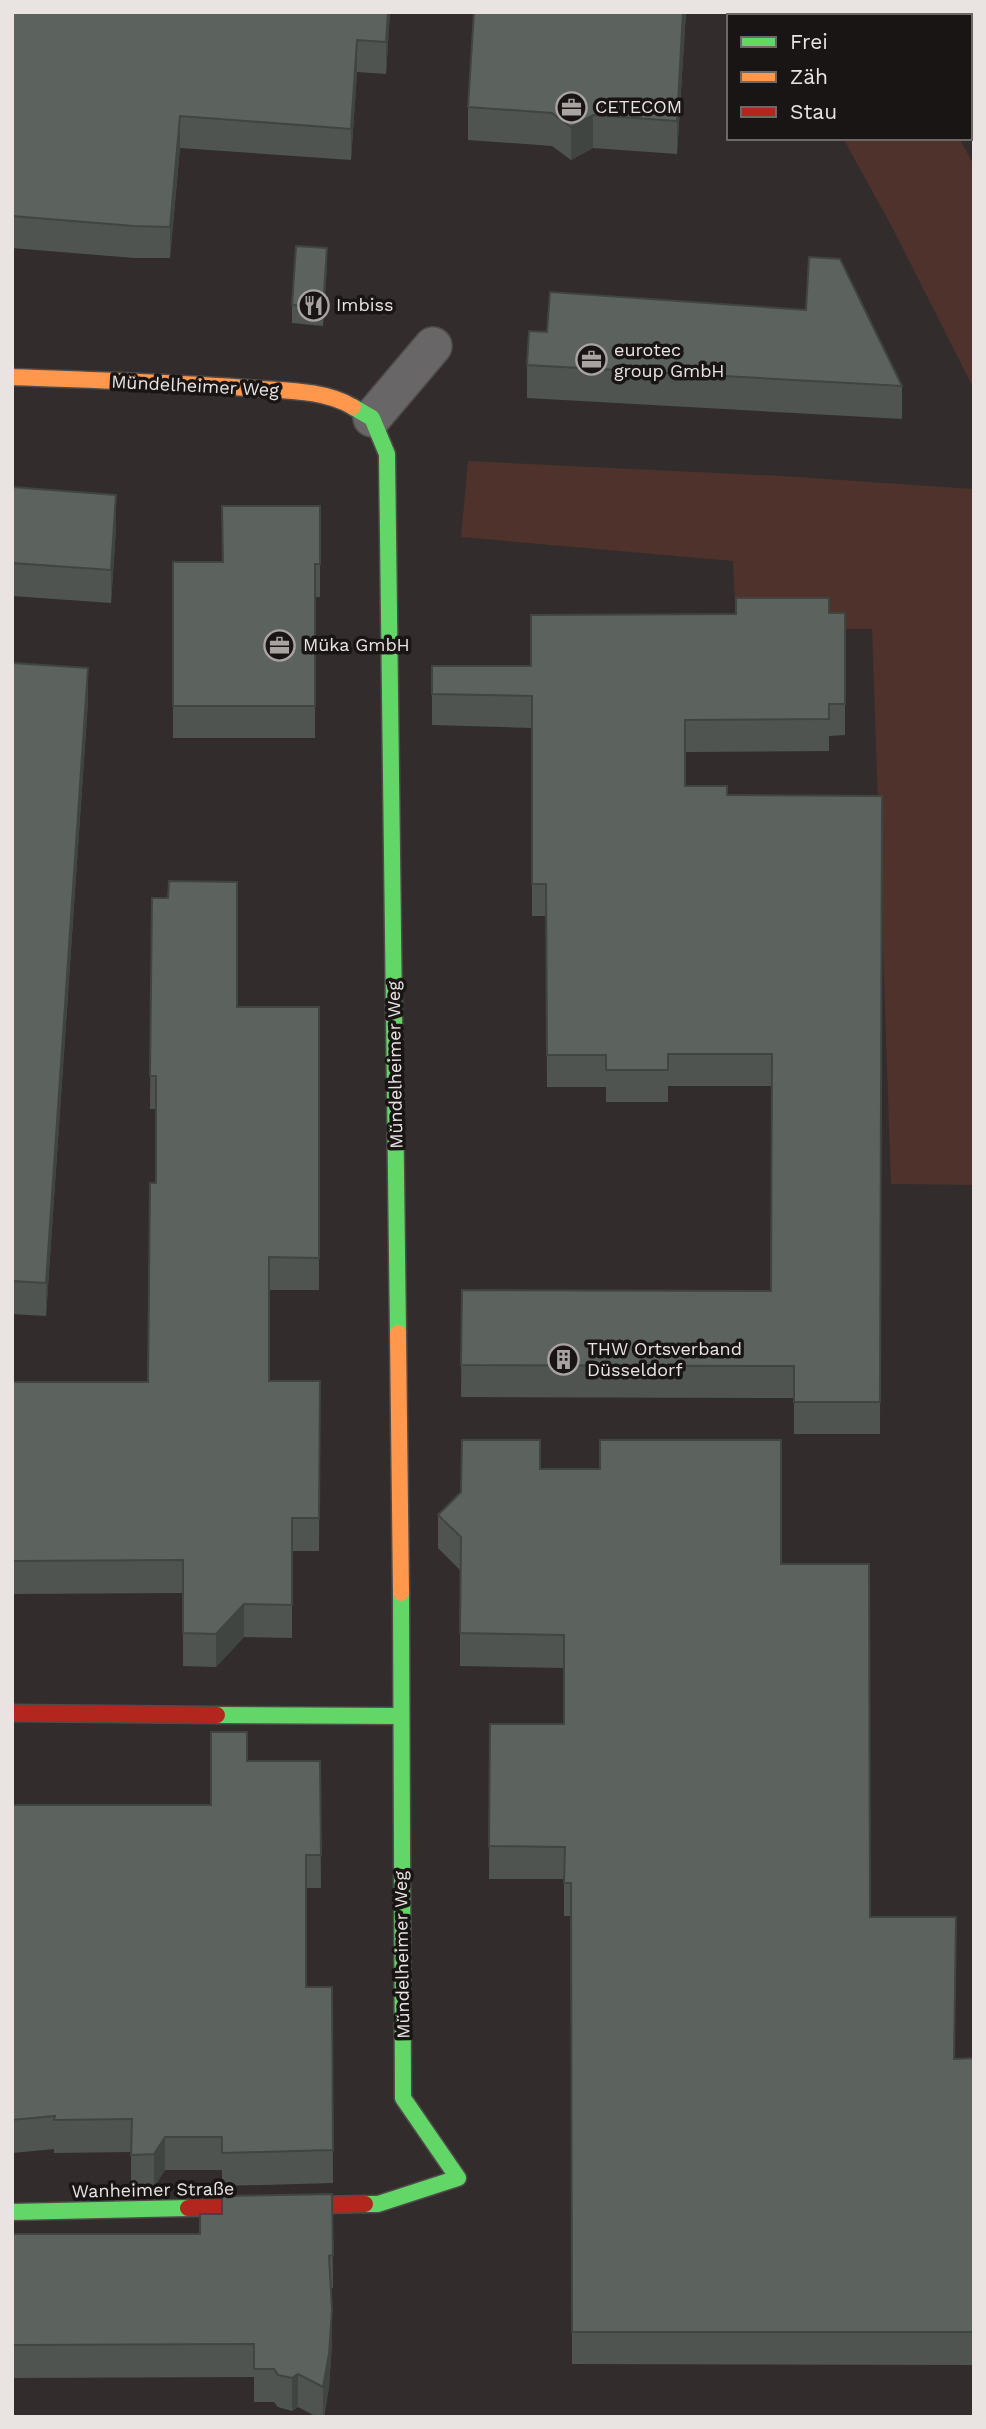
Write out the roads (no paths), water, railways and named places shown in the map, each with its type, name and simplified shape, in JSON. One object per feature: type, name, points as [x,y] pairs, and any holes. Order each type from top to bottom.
[{"type":"main road","name":"Mündelheimer Weg","points":[[12,377],[195,384],[302,392],[342,400],[372,418],[387,454],[400,1455],[403,2098],[458,2178]]},
{"type":"main road","points":[[12,1713],[400,1716]]},
{"type":"main road","name":"Wanheimer Straße","points":[[12,2212],[378,2204],[458,2178]]},
{"type":"street","points":[[372,418],[433,346]]},
{"type":"place","name":"CETECOM","points":[[572,107]]},
{"type":"place","name":"Imbiss","points":[[313,305]]},
{"type":"place","name":"eurotec group GmbH","points":[[591,360]]},
{"type":"place","name":"Müka GmbH","points":[[280,645]]},
{"type":"place","name":"THW Ortsverband Düsseldorf","points":[[564,1359]]}]
